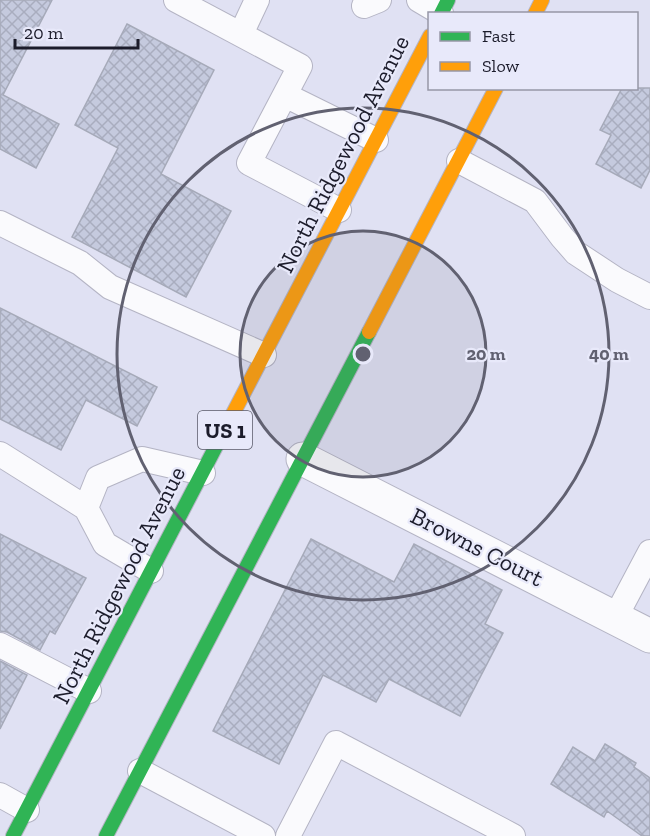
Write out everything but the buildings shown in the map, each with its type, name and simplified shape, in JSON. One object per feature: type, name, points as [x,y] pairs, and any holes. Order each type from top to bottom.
[{"type":"main road","name":"North Ridgewood Avenue","points":[[13,836],[428,38]]},
{"type":"main road","points":[[106,836],[495,90]]},
{"type":"street","name":"Browns Court","points":[[303,459],[650,636]]},
{"type":"lane","points":[[176,0],[300,66],[249,163],[339,210]]},
{"type":"lane","points":[[241,34],[257,0]]},
{"type":"lane","points":[[419,0],[439,12]]},
{"type":"lane","points":[[285,94],[376,140]]},
{"type":"lane","points":[[459,161],[535,201],[576,253],[617,280],[650,297]]},
{"type":"lane","points":[[0,223],[80,263],[110,287],[264,355]]},
{"type":"lane","points":[[0,454],[86,508],[105,544],[152,571]]},
{"type":"lane","points":[[86,508],[98,478],[142,459],[203,473]]},
{"type":"lane","points":[[615,618],[650,552]]},
{"type":"lane","points":[[0,645],[89,691]]},
{"type":"lane","points":[[288,836],[336,743],[513,836]]},
{"type":"lane","points":[[140,771],[263,836]]},
{"type":"lane","points":[[0,795],[27,810]]},
{"type":"traffic: fast","points":[[442,12],[448,0]]},
{"type":"traffic: fast","points":[[106,836],[369,332]]},
{"type":"traffic: fast","points":[[13,836],[225,429]]},
{"type":"traffic: slow","points":[[536,12],[542,0]]},
{"type":"traffic: slow","points":[[225,429],[428,40]]},
{"type":"traffic: slow","points":[[369,332],[495,90]]}]
